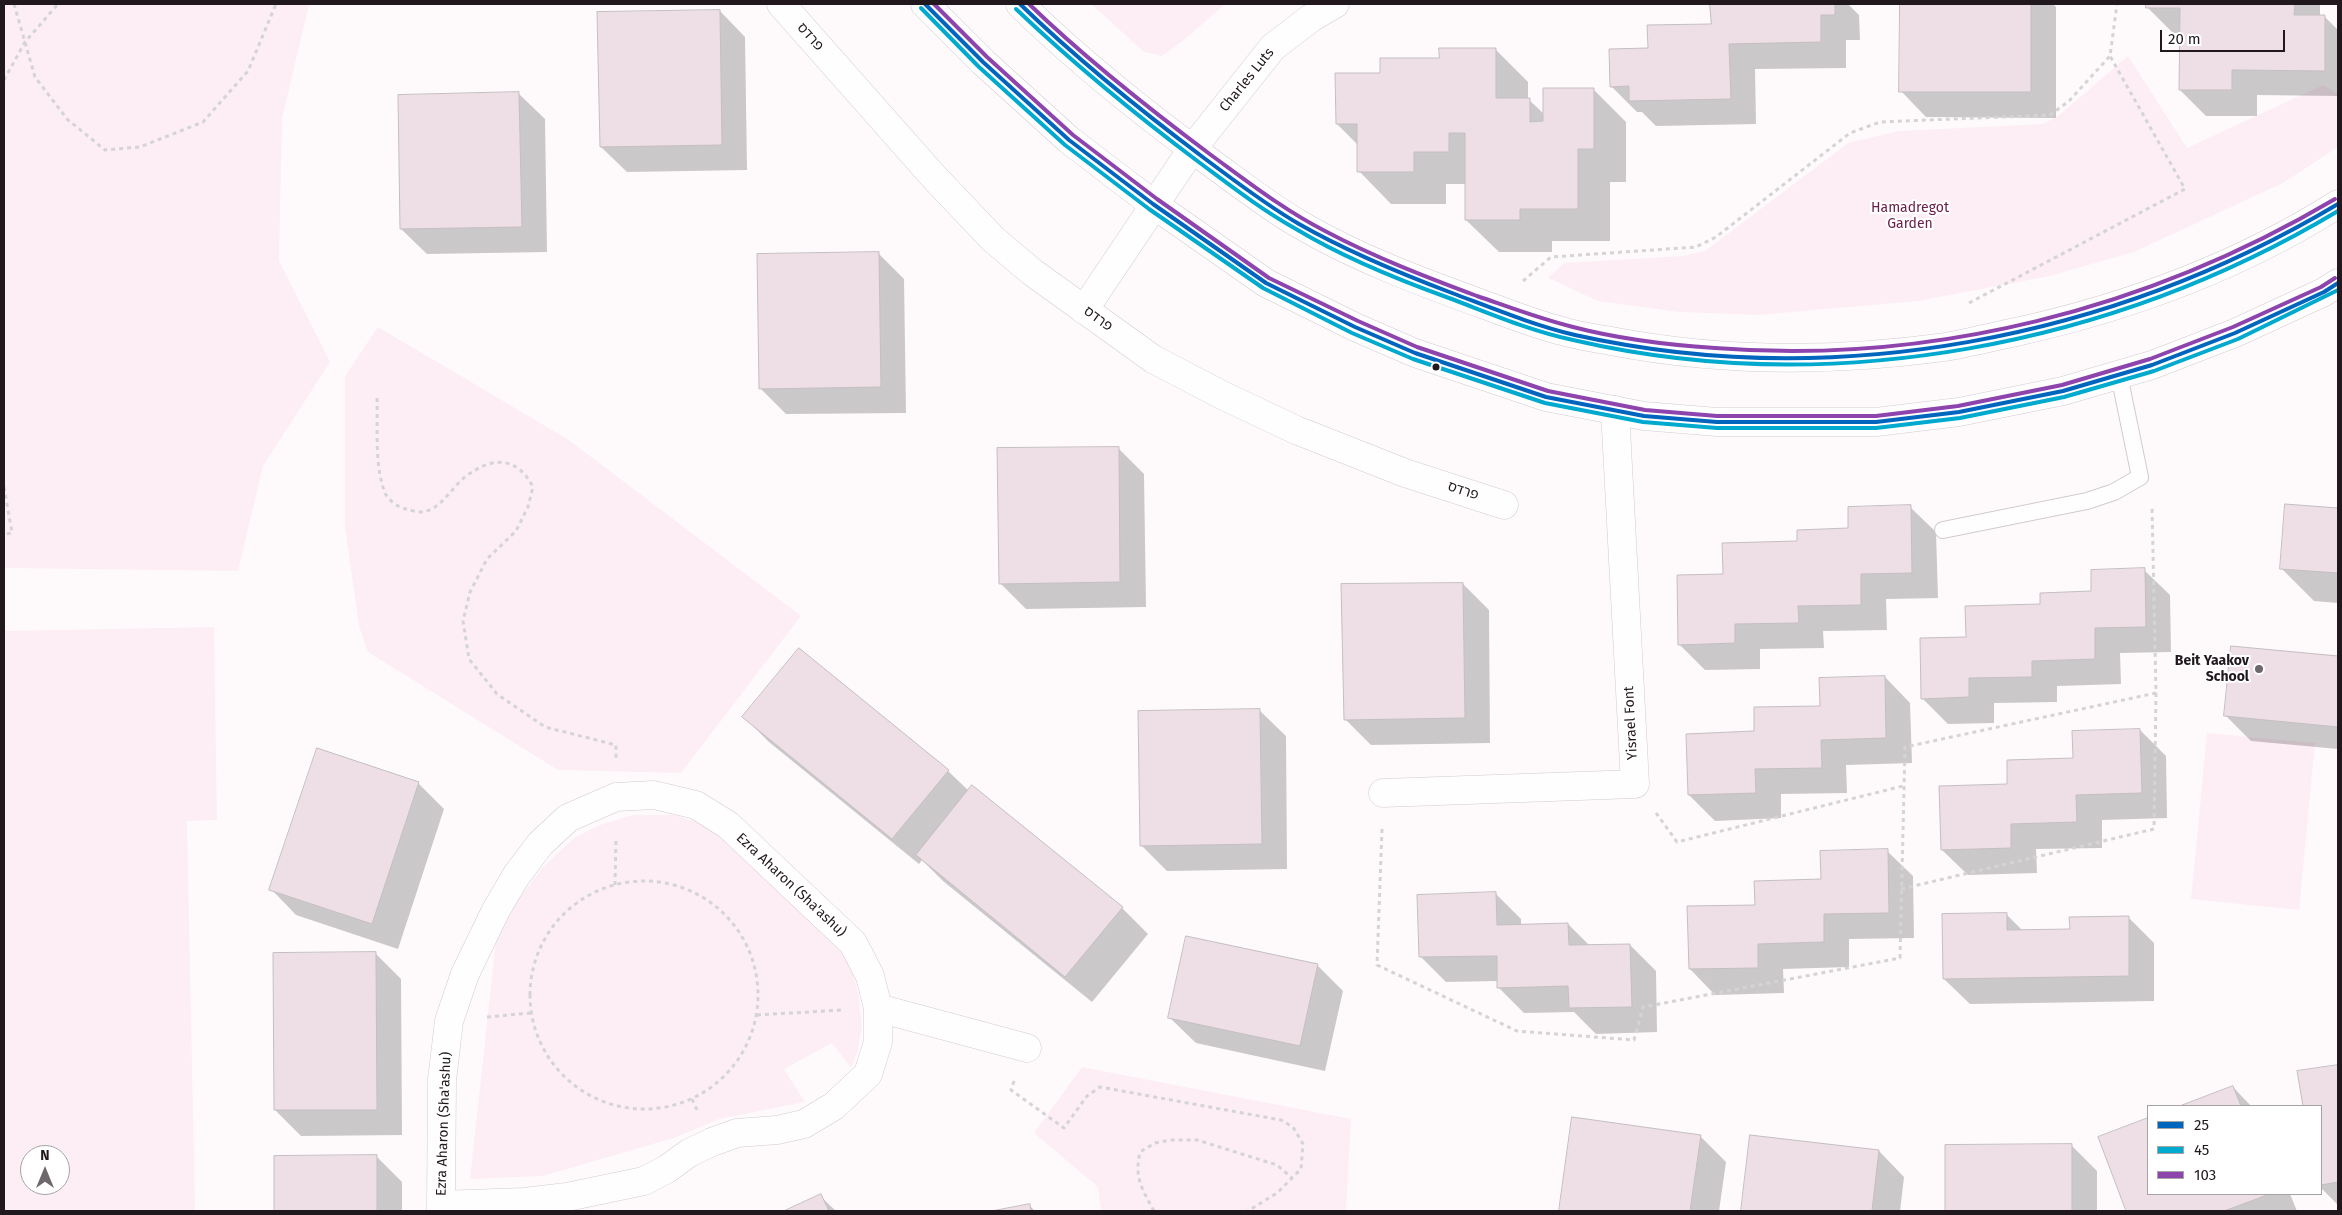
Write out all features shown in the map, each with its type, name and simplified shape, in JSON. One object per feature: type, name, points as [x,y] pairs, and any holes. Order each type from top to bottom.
[{"type":"street","name":"פרדס","points":[[781,4],[934,177],[992,239],[1032,272],[1153,359],[1222,395],[1280,422],[1405,473],[1504,505]]},
{"type":"street","points":[[925,4],[983,62],[1069,140],[1153,204],[1266,282],[1355,327],[1416,353],[1546,397],[1644,416],[1717,422],[1876,422],[1959,412],[2064,391],[2152,365],[2235,333],[2324,292],[2338,283]]},
{"type":"street","points":[[1020,4],[1113,89],[1192,149],[1300,225],[1383,266],[1440,290],[1492,308],[1563,332],[1663,350],[1720,355],[1796,357],[1872,355],[1948,346],[2048,325],[2131,301],[2208,272],[2292,233],[2338,204]]},
{"type":"street","name":"Charles Luts","points":[[1084,310],[1153,204],[1192,149],[1273,47],[1335,4]]},
{"type":"street","name":"Yisrael Font","points":[[1615,410],[1635,784]]},
{"type":"street","points":[[1384,793],[1635,784]]},
{"type":"street","name":"Ezra Aharon (Sha'ashu)","points":[[654,795],[696,805],[728,825],[853,943],[870,976],[878,1008],[878,1042],[868,1074],[834,1106],[804,1124],[777,1130],[737,1133],[689,1153],[667,1169],[644,1181],[567,1197],[441,1208],[442,1080],[449,1021],[465,974],[496,910],[516,876],[540,844],[568,818],[616,797],[654,795]]},
{"type":"street","points":[[878,1008],[1027,1048]]},
{"type":"lane","points":[[1943,530],[2086,501],[2114,492],[2140,477],[2119,375]]},
{"type":"path","points":[[14,4],[35,77],[67,119],[105,150],[140,147],[203,122],[248,71],[276,4]]},
{"type":"path","points":[[4,80],[25,42],[58,4]]},
{"type":"path","points":[[1492,308],[1551,257],[1696,247],[1716,237],[1850,133],[1880,122],[2050,115],[2069,101],[2110,56],[2117,4]]},
{"type":"path","points":[[1968,304],[2185,189],[2110,56]]},
{"type":"path","points":[[376,398],[380,471],[386,496],[401,508],[421,512],[440,503],[465,478],[484,465],[504,462],[525,472],[534,487],[528,507],[516,531],[487,559],[470,592],[463,621],[469,659],[497,694],[545,727],[616,745],[615,885]]},
{"type":"path","points":[[1901,889],[2154,829],[2156,693],[2152,498],[2140,477]]},
{"type":"path","points":[[4,487],[12,533],[4,534]]},
{"type":"path","points":[[1384,793],[1377,965],[1517,1031],[1634,1040],[1643,1007],[1900,958],[1905,747],[2156,693]]},
{"type":"path","points":[[1635,784],[1677,842],[1904,786]]},
{"type":"path","points":[[648,881],[680,887],[709,902],[732,923],[750,951],[758,982],[757,1015],[745,1049],[723,1078],[692,1099],[658,1109],[623,1108],[590,1096],[562,1075],[541,1046],[530,1013],[530,979],[540,947],[558,920],[584,898],[615,885],[648,881]]},
{"type":"path","points":[[757,1015],[878,1008]]},
{"type":"path","points":[[1027,1048],[1011,1090],[1064,1128],[1087,1096],[1100,1087],[1281,1120],[1293,1127],[1304,1144],[1301,1169],[1277,1193],[1248,1211]]},
{"type":"path","points":[[1154,1211],[1140,1186],[1136,1166],[1140,1152],[1155,1143],[1171,1140],[1197,1140],[1277,1165],[1292,1178]]},
{"type":"green space","points":[[4,4],[309,4],[282,119],[279,261],[330,362],[263,466],[238,571],[4,568]]},
{"type":"green space","points":[[1091,4],[1225,4],[1184,40],[1162,56],[1144,52]]},
{"type":"green space","name":"Hamadregot Garden","points":[[2128,56],[2187,148],[2323,85],[2338,94],[2338,147],[2283,183],[2134,252],[2050,276],[1918,301],[1758,315],[1678,312],[1598,301],[1548,278],[1564,263],[1683,256],[1705,251],[1848,143],[1899,131],[2043,124],[2058,116]]},
{"type":"green space","points":[[378,327],[569,440],[801,616],[681,773],[558,770],[368,652],[359,626],[345,527],[345,376]]},
{"type":"green space","points":[[214,627],[217,820],[187,821],[195,1211],[4,1211],[4,631]]},
{"type":"green space","points":[[2207,733],[2315,743],[2299,910],[2191,899]]},
{"type":"green space","points":[[633,815],[675,815],[711,827],[830,936],[849,961],[858,992],[862,1026],[858,1050],[851,1068],[832,1043],[784,1069],[805,1102],[719,1119],[677,1137],[543,1176],[470,1179],[496,940],[518,899],[542,868],[574,838],[600,825]]},
{"type":"green space","points":[[1082,1067],[1351,1119],[1346,1211],[1101,1211],[1098,1187],[1034,1133]]},
{"type":"building","points":[[1710,4],[1835,4],[1835,15],[1821,15],[1821,42],[1729,44],[1731,99],[1629,101],[1629,86],[1610,87],[1609,49],[1648,48],[1647,25],[1711,24]]},
{"type":"building","points":[[1900,4],[2031,4],[2031,92],[1899,92]]},
{"type":"building","points":[[2146,4],[2295,4],[2294,15],[2325,15],[2325,71],[2232,70],[2232,90],[2179,90],[2180,8],[2146,8]]},
{"type":"building","points":[[720,10],[722,145],[600,147],[597,12]]},
{"type":"building","points":[[1439,48],[1496,48],[1496,98],[1530,98],[1530,122],[1543,121],[1543,88],[1594,88],[1594,149],[1578,149],[1578,209],[1520,209],[1520,220],[1465,220],[1465,133],[1449,133],[1449,152],[1414,152],[1414,172],[1357,172],[1357,124],[1336,124],[1335,73],[1380,73],[1380,58],[1439,58]]},
{"type":"building","points":[[519,92],[522,227],[400,229],[398,95]]},
{"type":"building","points":[[879,252],[881,387],[759,389],[757,254]]},
{"type":"building","points":[[1119,447],[1120,582],[999,584],[997,448]]},
{"type":"building","points":[[2285,504],[2338,508],[2338,573],[2280,569]]},
{"type":"building","points":[[1911,505],[1912,573],[1861,574],[1861,605],[1798,606],[1799,623],[1735,624],[1735,643],[1678,645],[1677,575],[1723,574],[1722,543],[1797,541],[1797,530],[1848,528],[1848,507]]},
{"type":"building","points":[[2145,568],[2146,627],[2095,628],[2095,659],[2032,661],[2032,677],[1969,678],[1969,697],[1921,699],[1920,638],[1966,637],[1965,606],[2040,604],[2040,593],[2091,591],[2091,570]]},
{"type":"building","points":[[1463,583],[1465,718],[1344,720],[1341,584]]},
{"type":"building","points":[[2231,646],[2338,656],[2338,727],[2224,716]]},
{"type":"building","points":[[799,648],[949,770],[892,839],[742,717]]},
{"type":"building","points":[[1885,676],[1886,738],[1821,740],[1822,768],[1755,769],[1756,793],[1688,795],[1686,734],[1754,731],[1754,707],[1820,706],[1819,678]]},
{"type":"building","points":[[1260,709],[1262,844],[1140,846],[1138,711]]},
{"type":"building","points":[[2140,729],[2142,793],[2076,795],[2077,822],[2011,824],[2011,848],[1941,850],[1939,786],[2007,784],[2007,760],[2073,758],[2072,731]]},
{"type":"building","points":[[317,748],[419,782],[372,924],[269,890]]},
{"type":"building","points":[[972,785],[1123,907],[1065,977],[916,855]]},
{"type":"building","points":[[1888,849],[1889,913],[1824,914],[1824,942],[1758,944],[1758,968],[1689,969],[1687,906],[1755,905],[1754,881],[1821,879],[1820,851]]},
{"type":"building","points":[[1496,892],[1497,925],[1568,923],[1569,945],[1630,944],[1632,1007],[1569,1008],[1568,986],[1497,988],[1497,956],[1419,957],[1417,895]]},
{"type":"building","points":[[2007,913],[2007,930],[2070,929],[2069,917],[2129,916],[2129,976],[1943,979],[1942,914]]},
{"type":"building","points":[[1186,936],[1318,964],[1300,1046],[1168,1018]]},
{"type":"building","points":[[376,952],[377,1110],[274,1110],[273,953]]},
{"type":"building","points":[[2338,1065],[2338,1182],[2322,1185],[2322,1105],[2303,1105],[2297,1071]]},
{"type":"building","points":[[2233,1086],[2241,1105],[2183,1105]]},
{"type":"building","points":[[1572,1117],[1701,1135],[1690,1211],[1559,1211]]},
{"type":"building","points":[[2147,1118],[2147,1195],[2267,1195],[2224,1211],[2126,1211],[2098,1137]]},
{"type":"building","points":[[1750,1135],[1879,1150],[1872,1211],[1741,1211]]},
{"type":"building","points":[[2072,1144],[2072,1211],[1945,1211],[1945,1145]]},
{"type":"building","points":[[377,1155],[377,1211],[274,1211],[274,1156]]},
{"type":"building","points":[[821,1194],[829,1211],[784,1211]]},
{"type":"building","points":[[1030,1204],[1031,1211],[992,1211]]},
{"type":"transit line","name":"25","points":[[925,4],[983,62],[1069,140],[1153,204],[1266,283],[1355,327],[1415,353],[1546,397],[1644,416],[1717,422],[1876,422],[1959,412],[2063,391],[2152,365],[2235,333],[2324,292],[2338,283]]},
{"type":"transit line","name":"103","points":[[934,4],[987,57],[1073,135],[1157,199],[1269,278],[1417,347],[1548,391],[1645,410],[1717,416],[1876,416],[1958,406],[2062,385],[2150,359],[2233,327],[2321,287],[2335,278]]},
{"type":"transit line","name":"25","points":[[1020,4],[1087,65],[1180,140],[1263,201],[1317,234],[1393,270],[1528,321],[1575,335],[1673,352],[1772,358],[1871,355],[1969,342],[2065,320],[2160,290],[2251,251],[2338,204]]},
{"type":"transit line","name":"103","points":[[1029,4],[1095,64],[1164,119],[1281,205],[1310,223],[1381,258],[1419,274],[1525,313],[1590,331],[1644,341],[1715,348],[1796,351],[1877,347],[1957,337],[2037,321],[2114,299],[2190,271],[2264,238],[2335,199]]},
{"type":"transit line","name":"45","points":[[921,8],[979,67],[1065,145],[1149,209],[1263,288],[1352,333],[1413,359],[1545,403],[1643,422],[1717,428],[1876,428],[1960,418],[2064,397],[2154,371],[2238,339],[2338,290]]},
{"type":"transit line","name":"45","points":[[1016,9],[1083,69],[1176,145],[1259,206],[1314,240],[1390,275],[1525,327],[1573,340],[1671,357],[1770,364],[1869,361],[1968,349],[2065,327],[2160,297],[2251,258],[2338,211]]},
{"type":"place","name":"Beit Yaakov School","points":[[2259,669]]}]
